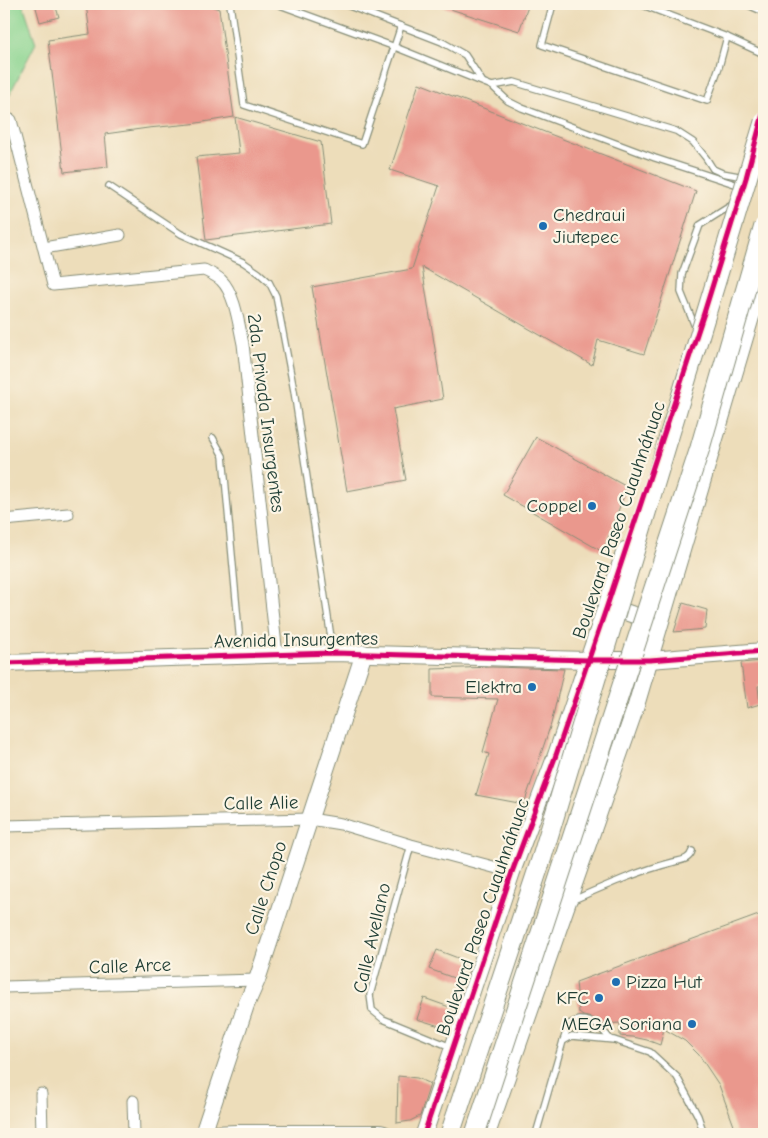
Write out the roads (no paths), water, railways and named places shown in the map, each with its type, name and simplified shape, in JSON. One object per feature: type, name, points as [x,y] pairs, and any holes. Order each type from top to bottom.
[{"type":"main road","name":"Boulevard Paseo Cuauhnáhuac","points":[[450,1134],[542,857],[764,122]]},
{"type":"main road","points":[[475,1134],[700,448],[764,226]]},
{"type":"street","name":"Boulevard Paseo Cuauhnáhuac","points":[[424,1134],[512,872],[556,754],[607,606],[698,332],[764,110]]},
{"type":"street","name":"2da. Privada Insurgentes","points":[[11,120],[53,284],[204,270],[221,280],[228,288],[243,344],[277,655]]},
{"type":"street","points":[[44,248],[120,235]]},
{"type":"street","points":[[487,1134],[635,709],[764,274]]},
{"type":"street","points":[[4,520],[68,514]]},
{"type":"street","points":[[607,606],[660,623]]},
{"type":"street","points":[[638,616],[628,644],[650,660]]},
{"type":"street","name":"Avenida Insurgentes","points":[[4,663],[334,653],[650,660],[764,651]]},
{"type":"street","name":"Calle Chopo","points":[[203,1134],[246,1004],[257,980],[364,653]]},
{"type":"street","points":[[556,754],[613,774]]},
{"type":"street","name":"Calle Alie","points":[[4,826],[310,819],[341,824],[512,872]]},
{"type":"street","name":"Calle Arce","points":[[4,987],[257,980]]},
{"type":"street","points":[[41,1094],[42,1134]]},
{"type":"street","points":[[133,1101],[134,1134]]},
{"type":"street","points":[[213,1134],[384,1134]]},
{"type":"lane","points":[[230,4],[244,105],[362,144],[401,26]]},
{"type":"lane","points":[[277,4],[394,47],[492,86],[508,101],[522,108],[655,158],[742,188]]},
{"type":"lane","points":[[344,4],[442,42],[465,55],[482,82]]},
{"type":"lane","points":[[553,4],[542,45],[707,100],[727,37]]},
{"type":"lane","points":[[640,4],[727,37],[764,54]]},
{"type":"lane","points":[[746,4],[764,12]]},
{"type":"lane","points":[[492,86],[514,82],[676,131],[693,142],[713,168],[742,188]]},
{"type":"lane","points":[[108,186],[181,234],[243,262],[269,282],[276,296],[294,391],[334,653]]},
{"type":"lane","points":[[698,332],[681,292],[682,274],[700,226],[742,188]]},
{"type":"lane","points":[[213,438],[223,456],[241,656]]},
{"type":"lane","name":"Calle Avellano","points":[[411,845],[370,995],[372,1010],[383,1019],[453,1048]]},
{"type":"lane","points":[[569,902],[629,876],[657,866],[686,859],[692,851]]},
{"type":"lane","points":[[536,1134],[569,1024],[579,1020],[590,1022],[601,1027],[610,1040]]},
{"type":"lane","points":[[563,1041],[572,1036],[614,1040],[650,1052],[677,1077],[698,1116],[704,1134]]},
{"type":"place","name":"Chedraui Jiutepec","points":[[543,226]]},
{"type":"place","name":"Coppel","points":[[592,506]]},
{"type":"place","name":"Elektra","points":[[532,687]]},
{"type":"place","name":"Pizza Hut","points":[[616,982]]},
{"type":"place","name":"KFC","points":[[599,998]]},
{"type":"place","name":"MEGA Soriana","points":[[692,1024]]}]
